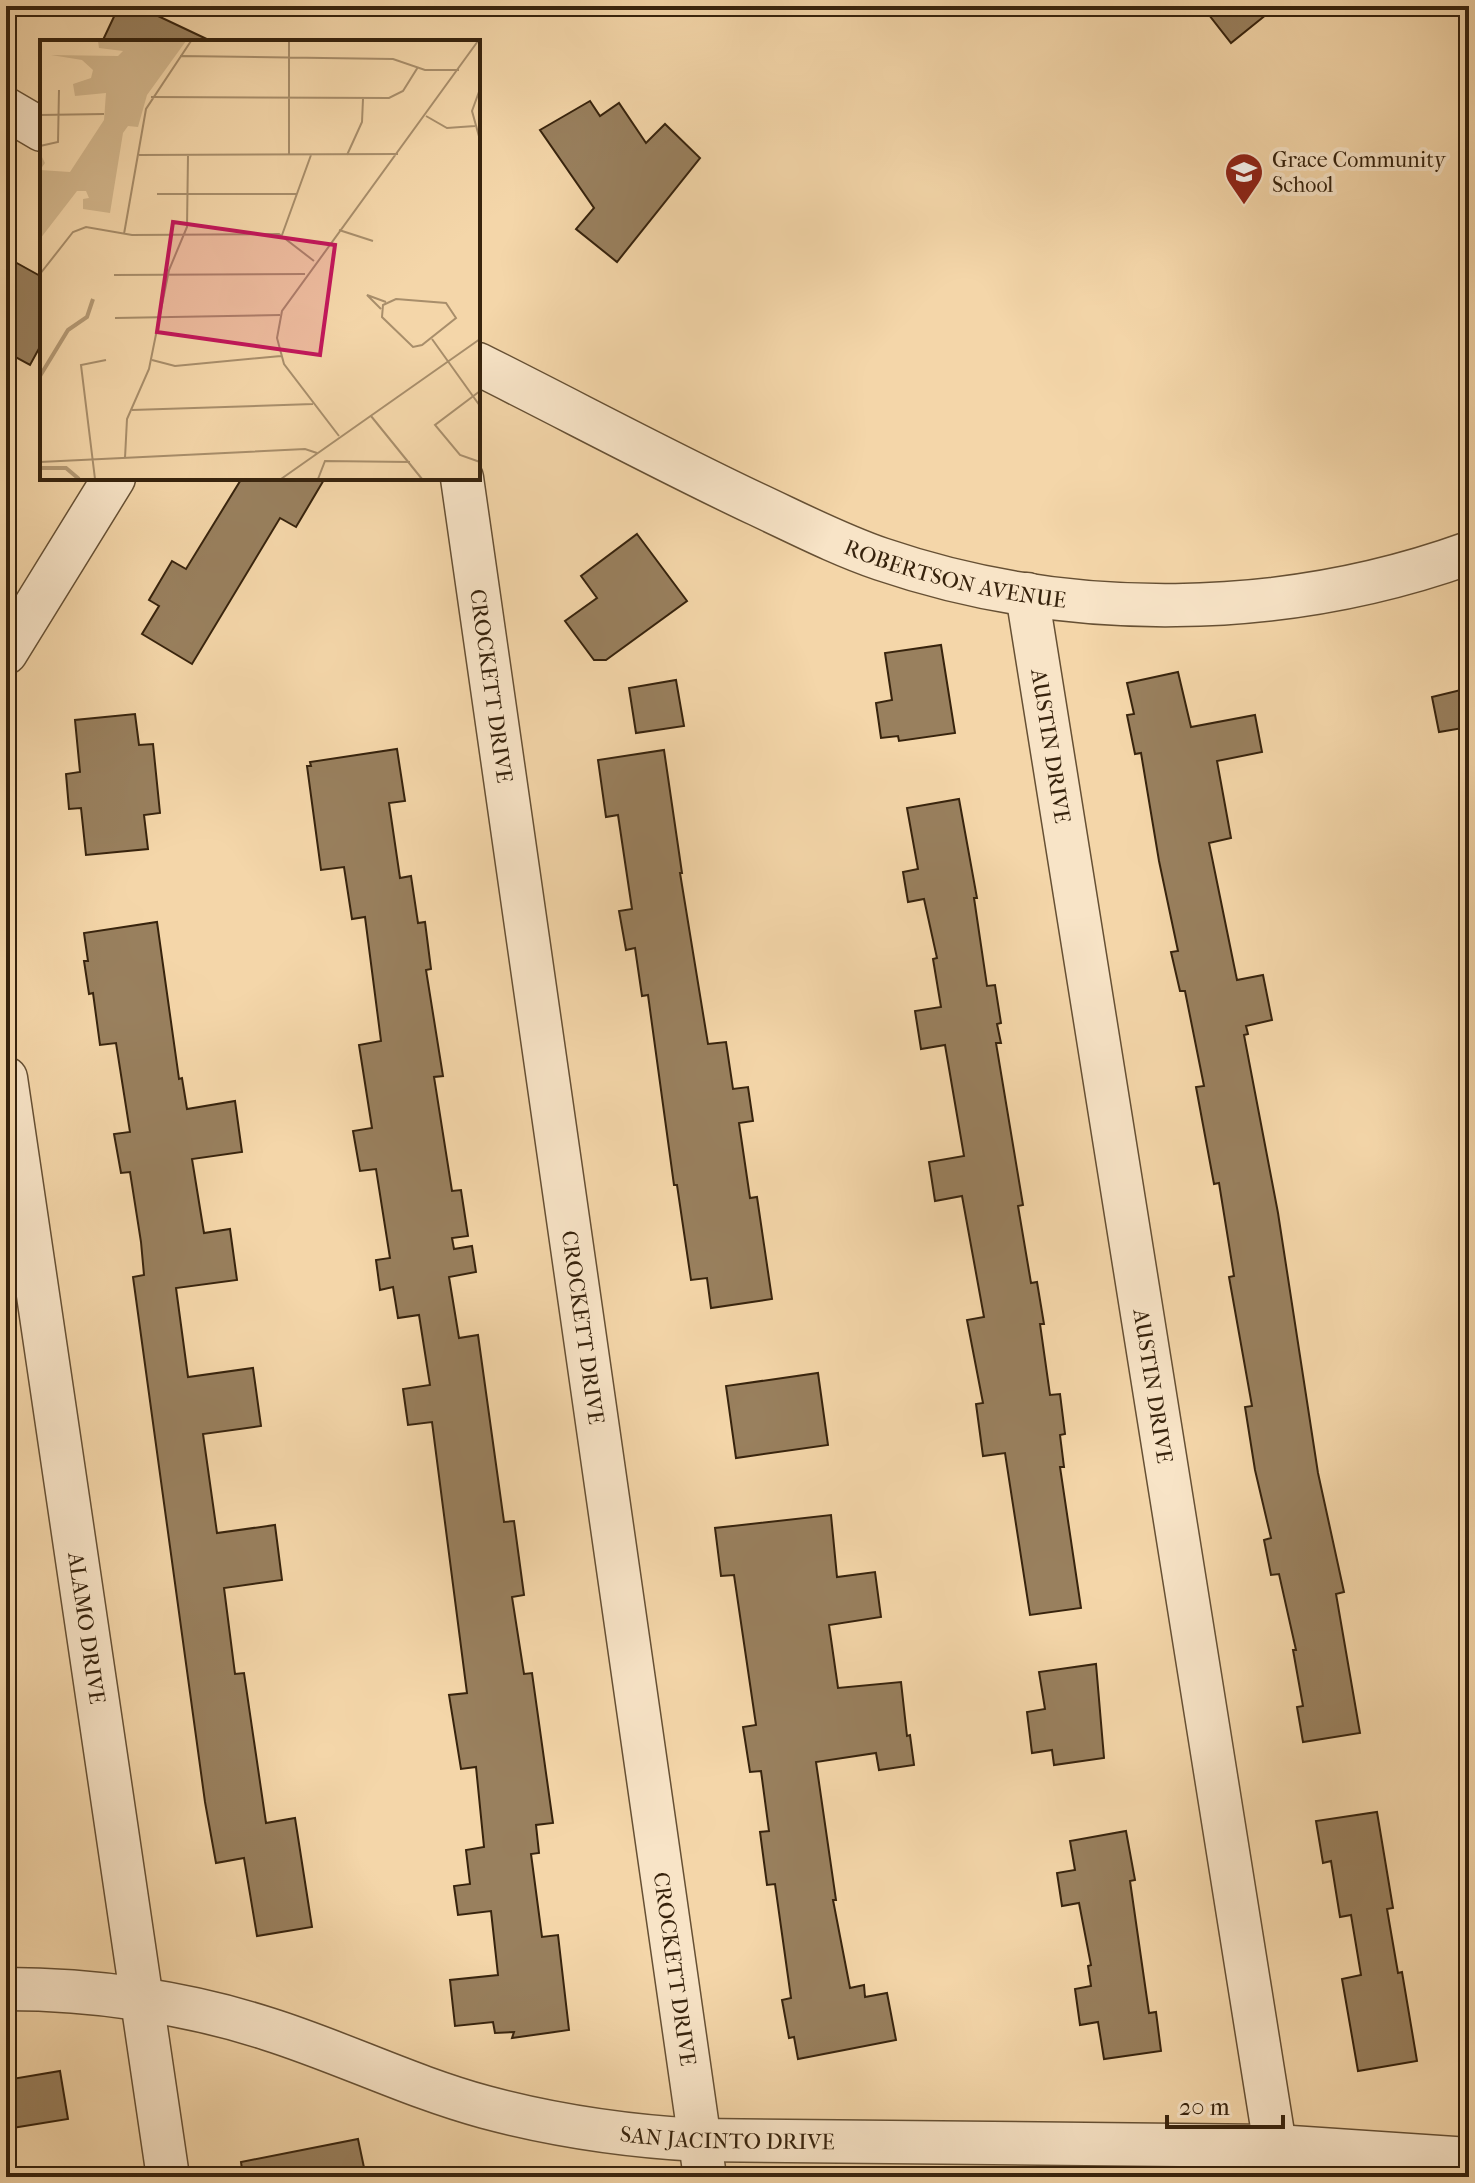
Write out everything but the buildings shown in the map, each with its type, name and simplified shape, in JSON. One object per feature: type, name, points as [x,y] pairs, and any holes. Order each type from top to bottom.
[{"type":"street","points":[[6,109],[40,129]]},
{"type":"street","name":"ROBERTSON AVENUE","points":[[480,365],[835,541],[910,568],[1027,594],[1164,605],[1252,602],[1336,590],[1385,579],[1469,553]]},
{"type":"street","points":[[6,653],[113,480]]},
{"type":"street","name":"CROCKETT DRIVE","points":[[462,480],[702,2159]]},
{"type":"street","name":"AUSTIN DRIVE","points":[[1027,594],[1278,2162]]},
{"type":"street","name":"ALAMO DRIVE","points":[[6,1078],[168,2177]]},
{"type":"street","name":"SAN JACINTO DRIVE","points":[[6,1989],[90,1992],[189,2009],[265,2028],[481,2106],[702,2159],[1278,2162],[1469,2159]]},
{"type":"place","name":"Grace Community School","points":[[1244,206]]}]
